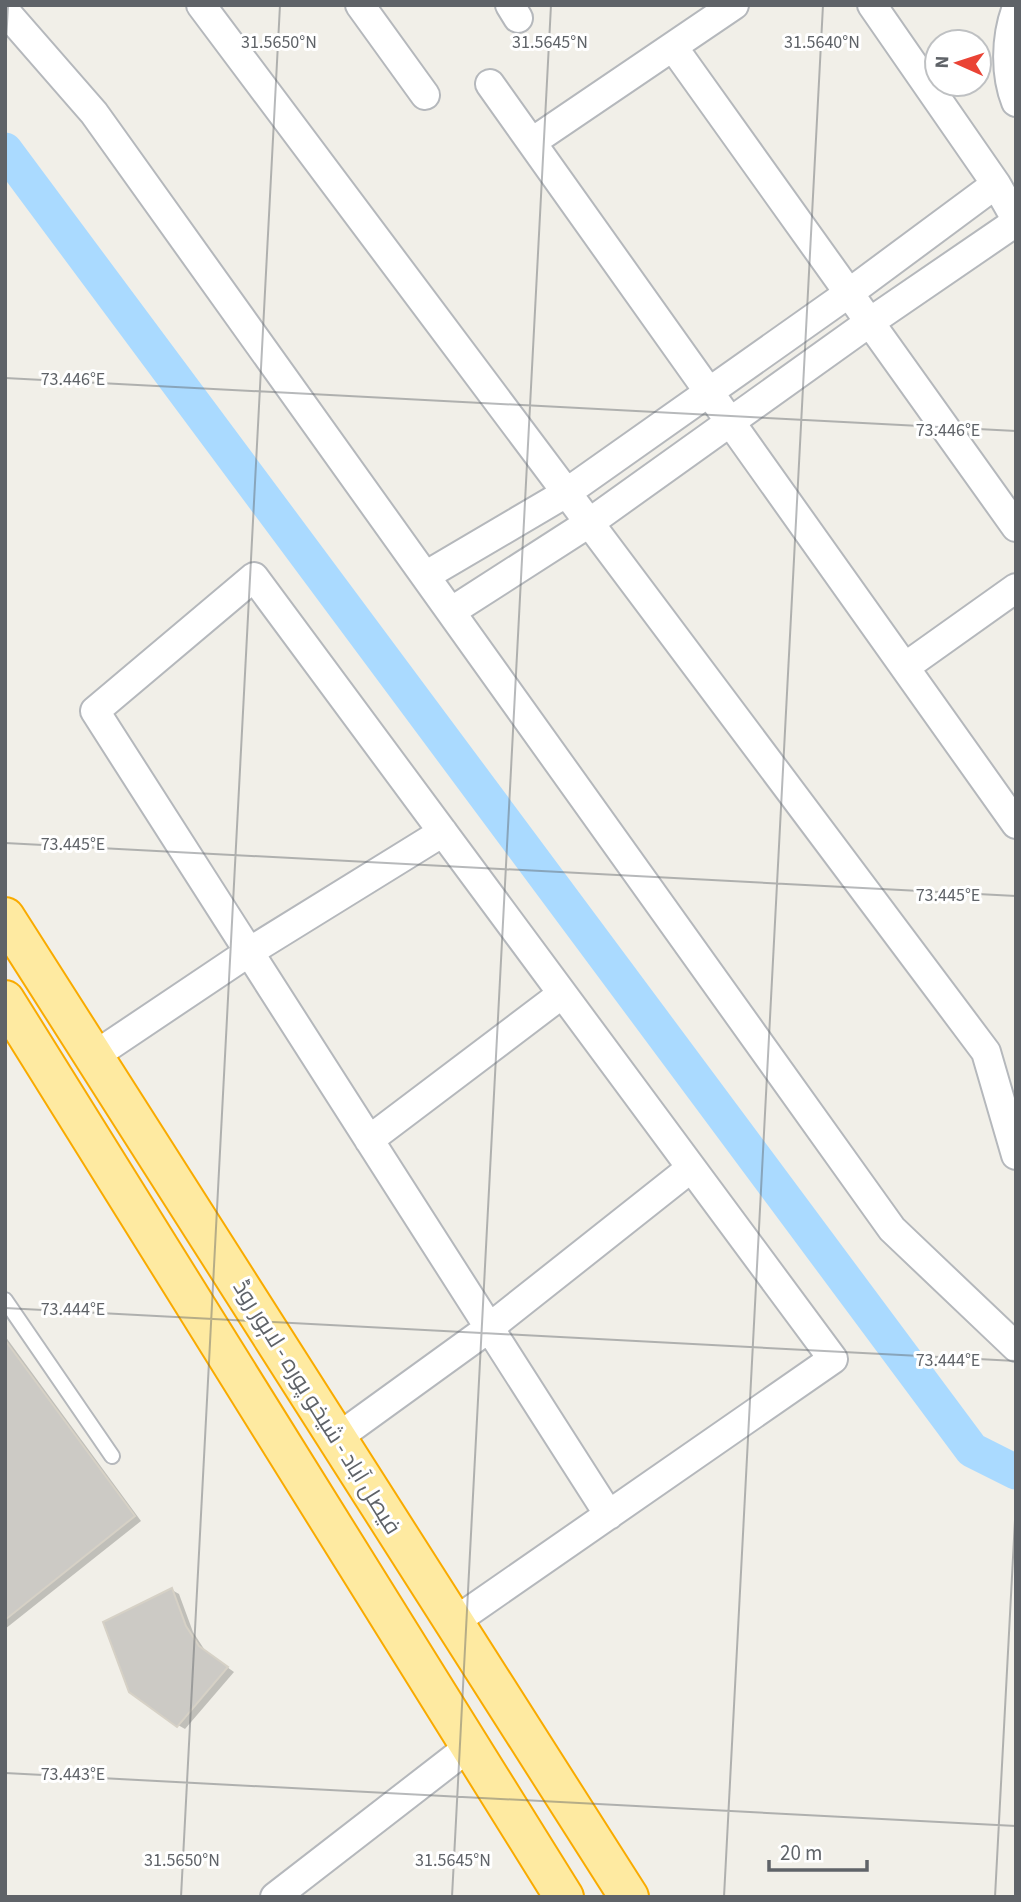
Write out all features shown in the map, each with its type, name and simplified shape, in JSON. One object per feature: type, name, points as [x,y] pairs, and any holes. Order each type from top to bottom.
[{"type":"highway","name":"فیصل آباد - شیخو پورہ - لاہور روڈ","points":[[5,917],[629,1897]]},
{"type":"highway","points":[[10,1020],[564,1897]]},
{"type":"street","points":[[201,5],[986,1052],[1016,1155]]},
{"type":"street","points":[[360,5],[425,95]]},
{"type":"street","points":[[531,142],[734,5]]},
{"type":"street","points":[[452,611],[589,523],[1016,220],[996,184],[872,5]]},
{"type":"street","points":[[5,10],[94,113],[892,1229],[1016,1347]]},
{"type":"street","points":[[1016,10],[1009,44],[1009,71],[1016,102]]},
{"type":"street","points":[[673,47],[1016,527]]},
{"type":"street","points":[[490,84],[1016,824]]},
{"type":"street","points":[[425,576],[566,493],[849,293],[996,184]]},
{"type":"street","points":[[454,1622],[609,1515],[833,1359],[254,578],[95,711],[609,1515]]},
{"type":"street","points":[[905,667],[1016,588]]},
{"type":"street","points":[[94,1056],[249,952],[443,832]]},
{"type":"street","points":[[369,1140],[562,994]]},
{"type":"street","points":[[337,1438],[489,1328],[691,1168]]},
{"type":"street","points":[[275,1897],[470,1746]]},
{"type":"lane","points":[[5,1300],[113,1456]]},
{"type":"building","points":[[5,1340],[135,1516],[5,1620]]},
{"type":"building","points":[[172,1588],[186,1626],[199,1646],[228,1667],[177,1727],[129,1692],[103,1622]]},
{"type":"waterway","points":[[5,150],[972,1450],[1016,1472]]}]
